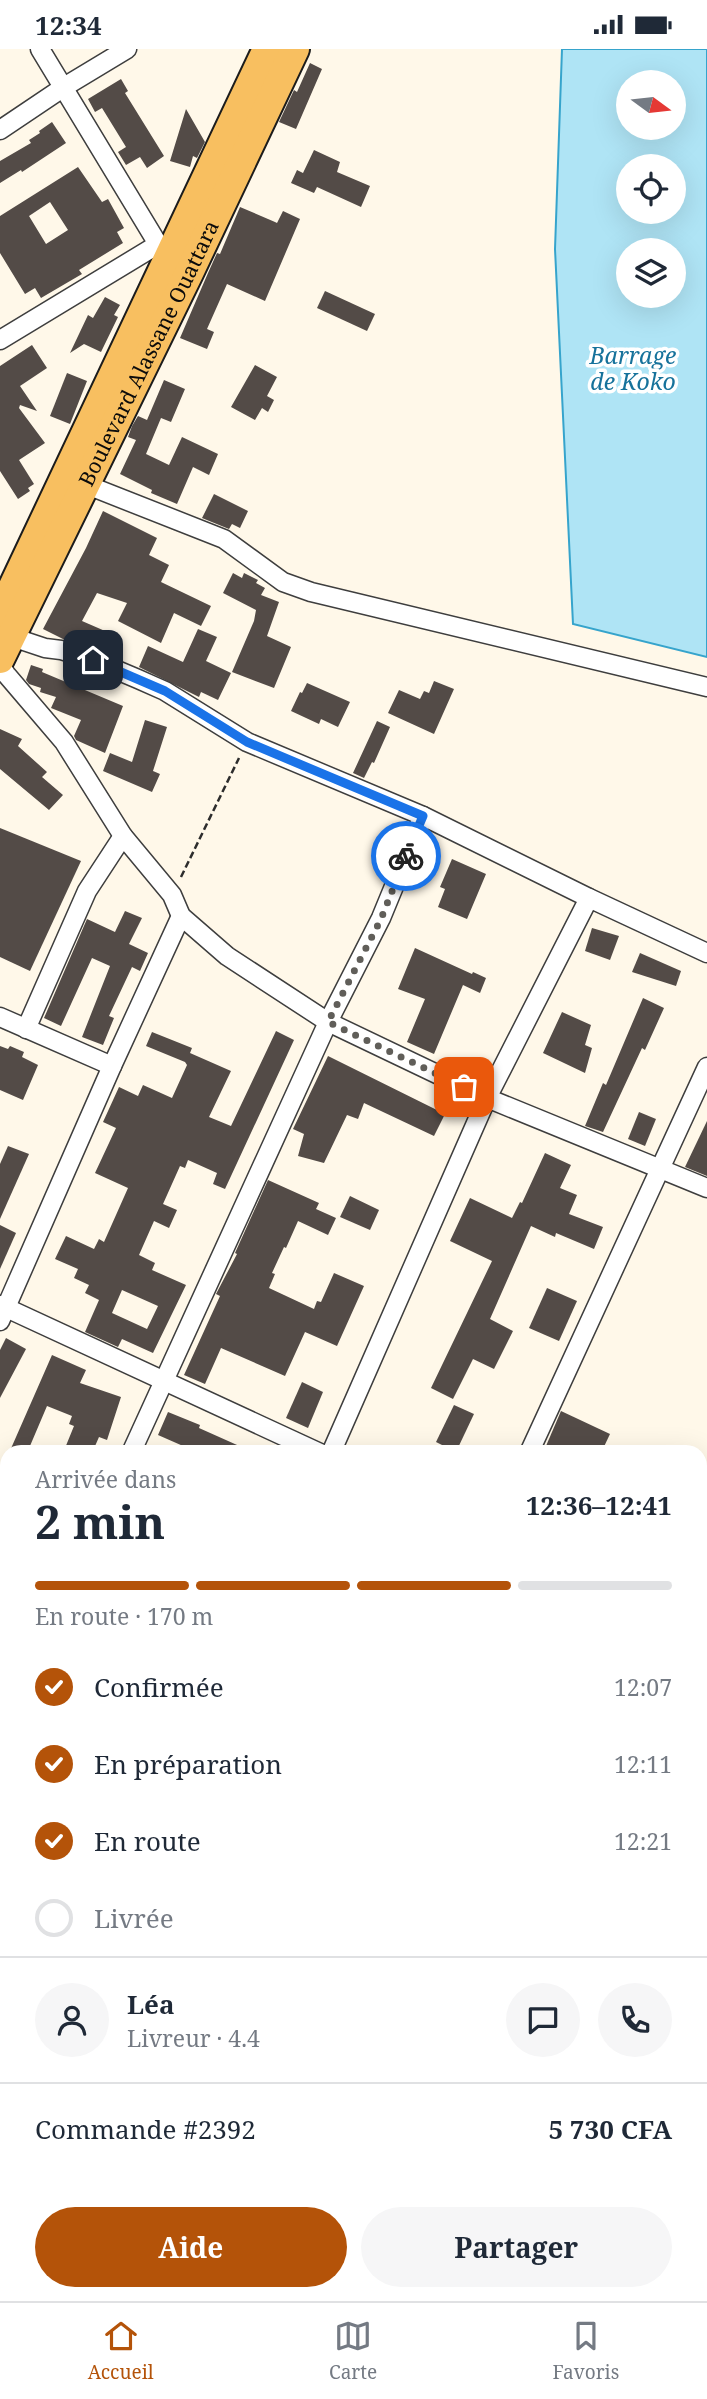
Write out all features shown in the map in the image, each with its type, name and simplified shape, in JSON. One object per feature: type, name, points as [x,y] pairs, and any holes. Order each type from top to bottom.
[{"type":"main road","name":"Boulevard Alassane Ouattara","points":[[3,636],[76,480],[171,260],[267,49]]},
{"type":"main road","name":"Boulevard Alassane Ouattara","points":[[171,260],[295,49]]},
{"type":"street","points":[[0,340],[171,260],[40,49]]},
{"type":"street","points":[[0,130],[127,49]]},
{"type":"street","points":[[76,480],[224,539],[283,582],[311,592],[707,687]]},
{"type":"street","points":[[3,636],[93,660],[165,691],[247,742],[423,816],[707,953]]},
{"type":"street","points":[[0,664],[64,742],[123,836],[172,895],[181,916],[227,956],[328,1022],[487,1098],[707,1188]]},
{"type":"street","points":[[135,1445],[328,1022],[381,919],[423,816]]},
{"type":"street","points":[[26,1029],[87,891],[123,836]]},
{"type":"street","points":[[335,1445],[487,1098],[589,898]]},
{"type":"street","points":[[181,916],[2,1312],[164,1380],[303,1445]]},
{"type":"street","points":[[0,1017],[112,1066]]},
{"type":"street","points":[[532,1445],[707,1067]]},
{"type":"path","points":[[172,895],[247,742]]},
{"type":"water","name":"Barrage de Koko","points":[[562,49],[707,49],[707,657],[573,624],[555,249]]},
{"type":"building","points":[[310,63],[322,69],[296,129],[279,122]]},
{"type":"building","points":[[121,79],[128,91],[125,93],[164,156],[147,168],[140,157],[126,165],[118,152],[126,147],[102,108],[95,112],[88,99]]},
{"type":"building","points":[[186,109],[205,142],[197,158],[193,156],[190,167],[170,161]]},
{"type":"building","points":[[52,122],[66,143],[0,183],[0,161],[31,143],[29,140]]},
{"type":"building","points":[[314,150],[340,162],[337,172],[370,186],[361,207],[317,187],[314,193],[291,183],[297,170],[303,173]]},
{"type":"building","points":[[78,167],[102,202],[108,199],[124,228],[117,232],[123,243],[79,270],[82,274],[41,298],[35,288],[25,294],[0,253],[0,216]],"holes":[[[50,202],[68,230],[46,244],[29,216]]]},
{"type":"building","points":[[240,207],[277,223],[283,211],[300,219],[265,301],[227,284],[207,329],[214,332],[207,349],[180,338]]},
{"type":"building","points":[[325,291],[375,314],[367,331],[317,308]]},
{"type":"building","points":[[105,297],[120,305],[114,315],[118,317],[101,352],[84,344],[70,353],[88,315],[93,318]]},
{"type":"building","points":[[32,345],[47,368],[20,386],[37,411],[20,405],[19,408],[45,443],[19,460],[34,484],[28,488],[30,491],[18,499],[0,471],[0,366]]},
{"type":"building","points":[[255,365],[277,377],[267,396],[274,400],[268,412],[262,408],[255,420],[231,407]]},
{"type":"building","points":[[67,373],[87,381],[70,424],[50,416]]},
{"type":"building","points":[[164,380],[185,389],[171,422],[161,418],[146,454],[169,465],[182,437],[218,454],[209,475],[193,467],[177,504],[151,493],[152,490],[120,474],[136,440],[128,437],[132,426],[138,416],[147,420]]},
{"type":"building","points":[[214,494],[248,511],[240,528],[232,524],[229,529],[202,518]]},
{"type":"building","points":[[103,511],[157,538],[149,555],[169,565],[161,582],[211,606],[201,626],[174,613],[161,643],[118,621],[127,603],[97,593],[82,621],[105,631],[98,650],[63,639],[43,629]]},
{"type":"building","points":[[233,573],[242,578],[244,573],[258,580],[256,583],[265,588],[261,595],[279,602],[267,636],[291,647],[274,688],[232,672],[254,621],[256,610],[223,593]]},
{"type":"building","points":[[198,629],[217,637],[206,661],[231,673],[218,700],[201,692],[199,697],[139,667],[148,646],[183,662]]},
{"type":"building","points":[[31,665],[123,706],[105,753],[76,740],[74,736],[81,720],[51,708],[56,697],[40,692],[41,688],[29,684],[26,680]]},
{"type":"building","points":[[434,681],[454,689],[434,734],[388,713],[399,690],[420,699],[424,691],[429,693]]},
{"type":"building","points":[[307,683],[350,702],[338,727],[321,719],[319,724],[291,711]]},
{"type":"building","points":[[145,720],[167,727],[153,771],[160,774],[152,792],[103,771],[110,753],[132,762]]},
{"type":"building","points":[[377,721],[390,727],[364,778],[353,773]]},
{"type":"building","points":[[0,729],[22,739],[18,746],[47,772],[42,777],[63,795],[49,810],[0,769]]},
{"type":"building","points":[[0,828],[81,861],[30,971],[0,957]]},
{"type":"building","points":[[452,859],[486,874],[467,919],[438,907],[445,889],[440,887]]},
{"type":"building","points":[[125,911],[142,918],[129,944],[148,953],[140,971],[132,967],[109,1016],[114,1018],[103,1045],[82,1037],[110,966],[92,958],[61,1026],[44,1018],[87,919],[115,932]]},
{"type":"building","points":[[592,928],[619,936],[610,960],[585,951]]},
{"type":"building","points":[[415,948],[486,978],[480,993],[463,985],[434,1054],[407,1042],[425,999],[398,989]]},
{"type":"building","points":[[640,953],[681,971],[676,986],[632,972]]},
{"type":"building","points":[[643,998],[664,1008],[645,1050],[642,1048],[603,1132],[585,1126],[603,1083],[606,1085]]},
{"type":"building","points":[[562,1012],[591,1025],[585,1045],[592,1048],[585,1073],[543,1053]]},
{"type":"building","points":[[276,1031],[294,1040],[225,1189],[213,1184],[217,1173],[188,1160],[185,1168],[180,1166],[163,1204],[177,1210],[169,1228],[154,1221],[139,1255],[155,1263],[152,1270],[186,1285],[153,1353],[122,1339],[118,1347],[85,1332],[99,1300],[85,1293],[89,1285],[74,1278],[78,1269],[55,1259],[66,1236],[94,1249],[99,1239],[104,1242],[128,1188],[95,1173],[116,1128],[103,1122],[119,1087],[138,1096],[143,1085],[172,1098],[187,1065],[146,1046],[152,1032],[192,1048],[190,1053],[231,1071],[209,1117],[231,1126]],"holes":[[[122,1290],[158,1306],[147,1329],[112,1313]]]},
{"type":"building","points":[[0,1046],[8,1049],[10,1046],[24,1052],[22,1057],[38,1065],[23,1100],[0,1090]]},
{"type":"building","points":[[328,1056],[445,1114],[434,1136],[364,1103],[358,1119],[347,1115],[324,1163],[298,1156],[304,1134],[293,1129]]},
{"type":"building","points":[[639,1112],[656,1119],[645,1146],[628,1139]]},
{"type":"building","points":[[707,1121],[707,1176],[685,1167]]},
{"type":"building","points":[[8,1146],[29,1154],[0,1219],[0,1164]]},
{"type":"building","points":[[545,1153],[571,1165],[560,1188],[577,1195],[569,1214],[603,1227],[594,1249],[556,1233],[555,1237],[531,1226],[490,1319],[513,1331],[494,1369],[473,1359],[453,1399],[431,1388],[492,1261],[450,1241],[470,1198],[512,1218],[520,1202],[522,1203]]},
{"type":"building","points":[[268,1180],[319,1203],[316,1209],[336,1218],[328,1235],[298,1221],[272,1273],[275,1274],[269,1288],[314,1309],[317,1301],[321,1302],[334,1273],[364,1286],[337,1346],[305,1332],[285,1376],[221,1348],[205,1384],[184,1375],[220,1296],[216,1294],[237,1254],[235,1253]]},
{"type":"building","points":[[350,1196],[379,1210],[370,1230],[340,1217]]},
{"type":"building","points":[[0,1225],[16,1233],[0,1269]]},
{"type":"building","points":[[547,1288],[577,1301],[559,1341],[529,1328]]},
{"type":"building","points":[[6,1338],[26,1349],[0,1398],[0,1350]]},
{"type":"building","points":[[52,1355],[86,1370],[80,1383],[121,1397],[107,1440],[99,1437],[96,1445],[66,1445],[74,1426],[69,1424],[72,1416],[47,1406],[30,1445],[13,1445]]},
{"type":"building","points":[[302,1382],[323,1392],[308,1428],[286,1418]]},
{"type":"building","points":[[454,1405],[474,1414],[459,1445],[442,1445],[436,1442]]},
{"type":"building","points":[[561,1411],[610,1434],[605,1445],[546,1445]]},
{"type":"building","points":[[168,1412],[237,1445],[181,1445],[158,1435]]},
{"type":"way so far","points":[[406,856],[381,919],[328,1022],[464,1087]]},
{"type":"route","points":[[93,660],[165,691],[247,742],[423,816],[406,856]]}]
